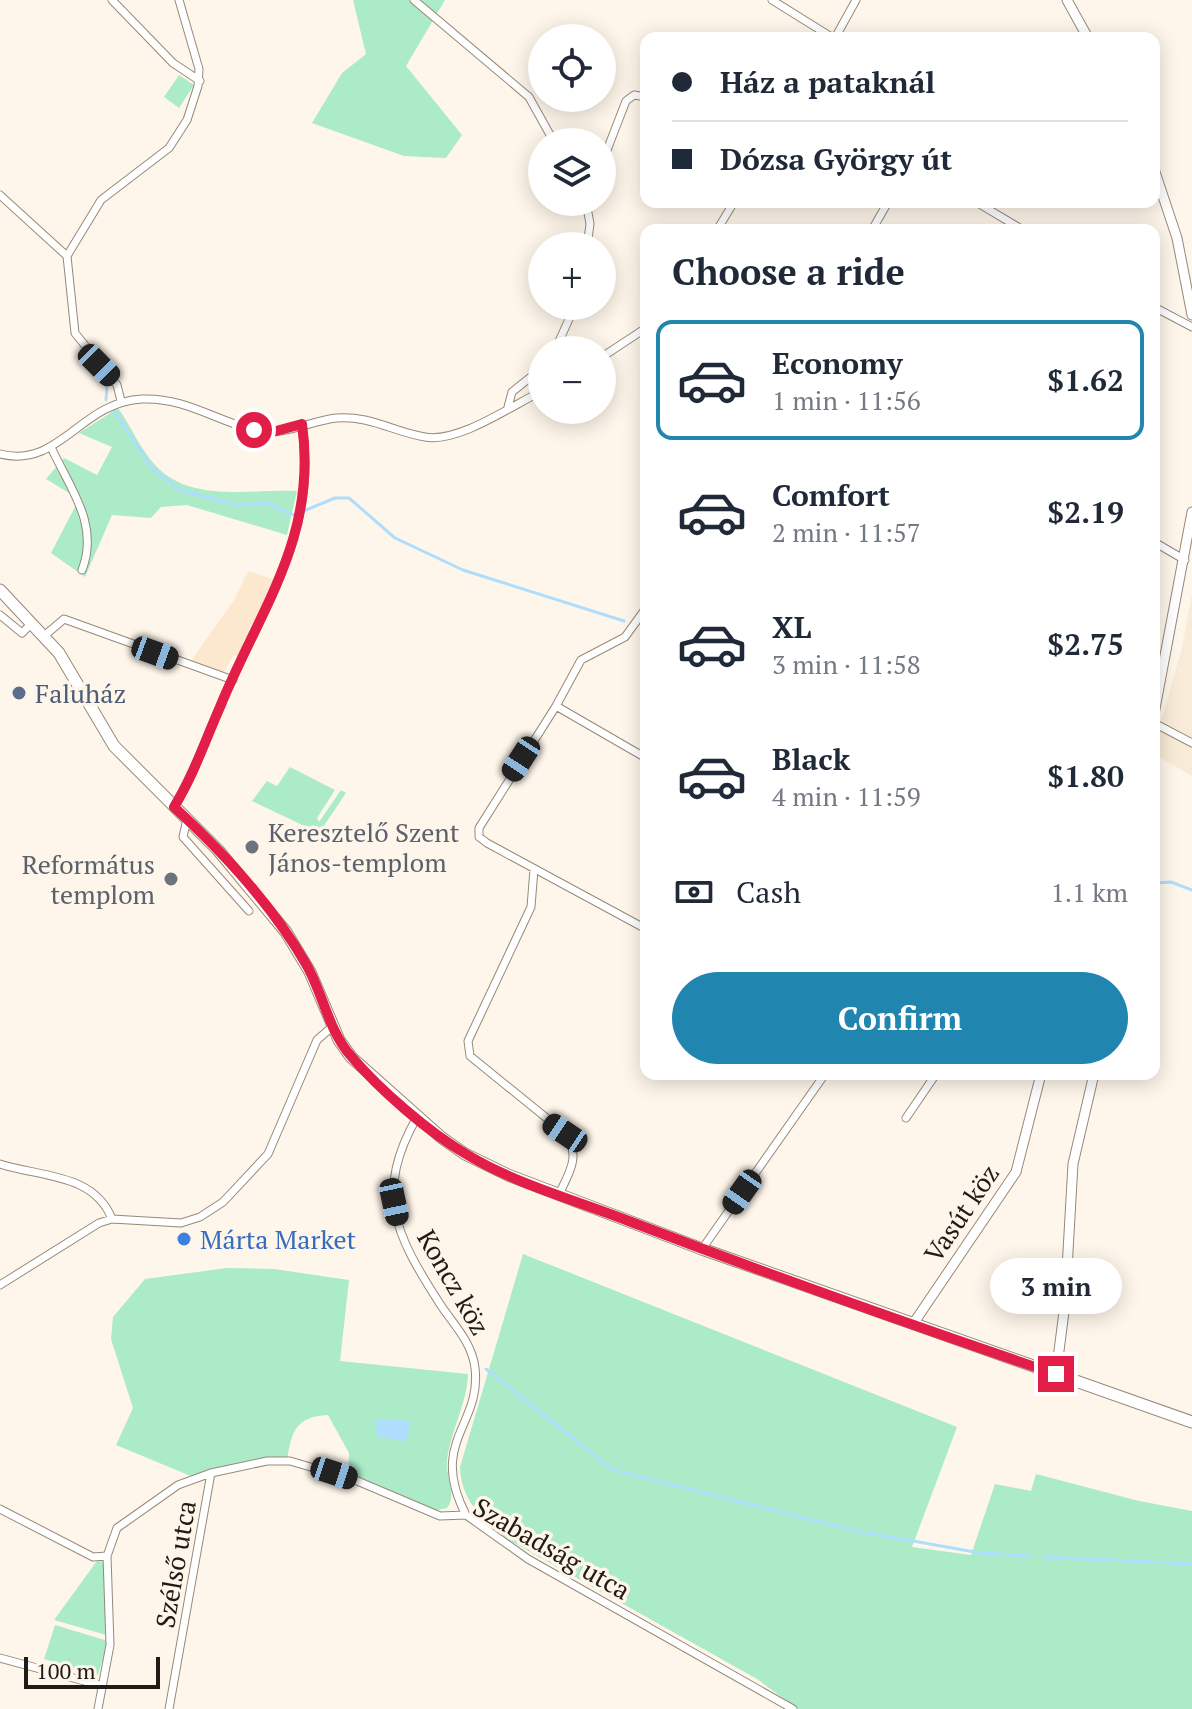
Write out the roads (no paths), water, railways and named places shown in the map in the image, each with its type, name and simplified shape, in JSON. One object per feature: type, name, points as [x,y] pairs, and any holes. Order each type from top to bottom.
[{"type":"main road","points":[[0,590],[59,653],[114,746],[218,850],[293,942],[351,1057],[417,1117],[465,1154],[702,1249],[1192,1422]]},
{"type":"street","points":[[112,0],[173,63],[200,81]]},
{"type":"street","points":[[121,401],[111,377],[88,353],[75,333],[67,256],[101,200],[150,165],[179,135],[200,81],[179,0]]},
{"type":"street","points":[[414,0],[529,97],[546,128]]},
{"type":"street","points":[[772,0],[824,32]]},
{"type":"street","points":[[837,32],[856,0]]},
{"type":"street","points":[[1067,0],[1085,32]]},
{"type":"street","points":[[616,128],[626,101],[634,95],[640,96]]},
{"type":"street","points":[[1160,187],[1177,238],[1192,315]]},
{"type":"street","points":[[0,195],[67,256]]},
{"type":"street","points":[[986,208],[1013,224]]},
{"type":"street","points":[[1160,310],[1192,327]]},
{"type":"street","points":[[616,348],[640,332]]},
{"type":"street","points":[[508,407],[512,392],[528,379]]},
{"type":"street","points":[[0,454],[27,456],[51,447],[93,414],[121,401],[170,400],[265,432],[302,424],[357,419],[422,437],[441,438],[459,433],[528,398]]},
{"type":"street","points":[[174,807],[191,778],[279,580],[302,505],[307,465],[302,424]]},
{"type":"street","points":[[51,447],[82,509],[88,548],[82,570]]},
{"type":"street","points":[[1160,684],[1192,512]]},
{"type":"street","points":[[1160,545],[1185,560]]},
{"type":"street","points":[[0,615],[22,633],[32,623]]},
{"type":"street","points":[[640,616],[625,637],[581,660],[556,706],[479,828],[479,837],[487,843],[640,926]]},
{"type":"street","points":[[44,636],[62,618],[233,680]]},
{"type":"street","points":[[556,706],[640,755]]},
{"type":"street","points":[[1160,726],[1192,743]]},
{"type":"street","points":[[187,819],[182,828],[183,837],[249,911]]},
{"type":"street","points":[[534,869],[531,907],[468,1050],[470,1056],[565,1133],[573,1144],[575,1156],[559,1194]]},
{"type":"street","points":[[0,1285],[80,1233],[112,1219],[181,1223],[200,1217],[223,1202],[268,1154],[317,1040],[333,1026]]},
{"type":"street","points":[[702,1249],[821,1080]]},
{"type":"street","points":[[906,1118],[932,1080]]},
{"type":"street","name":"Vasút köz","points":[[913,1324],[1016,1172],[1039,1080]]},
{"type":"street","points":[[1056,1374],[1065,1304],[1073,1164],[1093,1080]]},
{"type":"street","name":"Koncz köz","points":[[417,1117],[396,1157],[394,1202],[408,1247],[440,1304],[463,1336],[474,1361],[473,1391],[451,1460],[454,1486],[466,1515]]},
{"type":"street","points":[[0,1164],[77,1183],[103,1201],[112,1219]]},
{"type":"street","name":"Szabadság utca","points":[[98,1709],[110,1645],[107,1556],[117,1528],[156,1498],[211,1473],[267,1461],[290,1461],[355,1480],[440,1516],[466,1515],[520,1554],[793,1709]]},
{"type":"street","name":"Szélső utca","points":[[169,1709],[211,1473]]},
{"type":"street","points":[[0,1509],[93,1557],[107,1556]]},
{"type":"street","points":[[0,1658],[103,1686]]},
{"type":"water","points":[[375,1419],[411,1421],[408,1436],[403,1441],[378,1437]]},
{"type":"waterway","points":[[106,400],[107,384]]},
{"type":"waterway","points":[[114,410],[151,467],[180,490],[235,505],[267,503],[294,515],[335,498],[349,498],[395,538],[463,570],[624,621]]},
{"type":"waterway","points":[[1160,883],[1171,882],[1192,890]]},
{"type":"waterway","points":[[486,1369],[613,1470],[852,1530],[980,1553],[1030,1556]]},
{"type":"waterway","points":[[1044,1557],[1192,1564]]},
{"type":"place","name":"Faluház","points":[[19,693]]},
{"type":"place","name":"Keresztelő Szent János-templom","points":[[252,847]]},
{"type":"place","name":"Református templom","points":[[171,879]]},
{"type":"place","name":"Márta Market","points":[[184,1239]]}]
